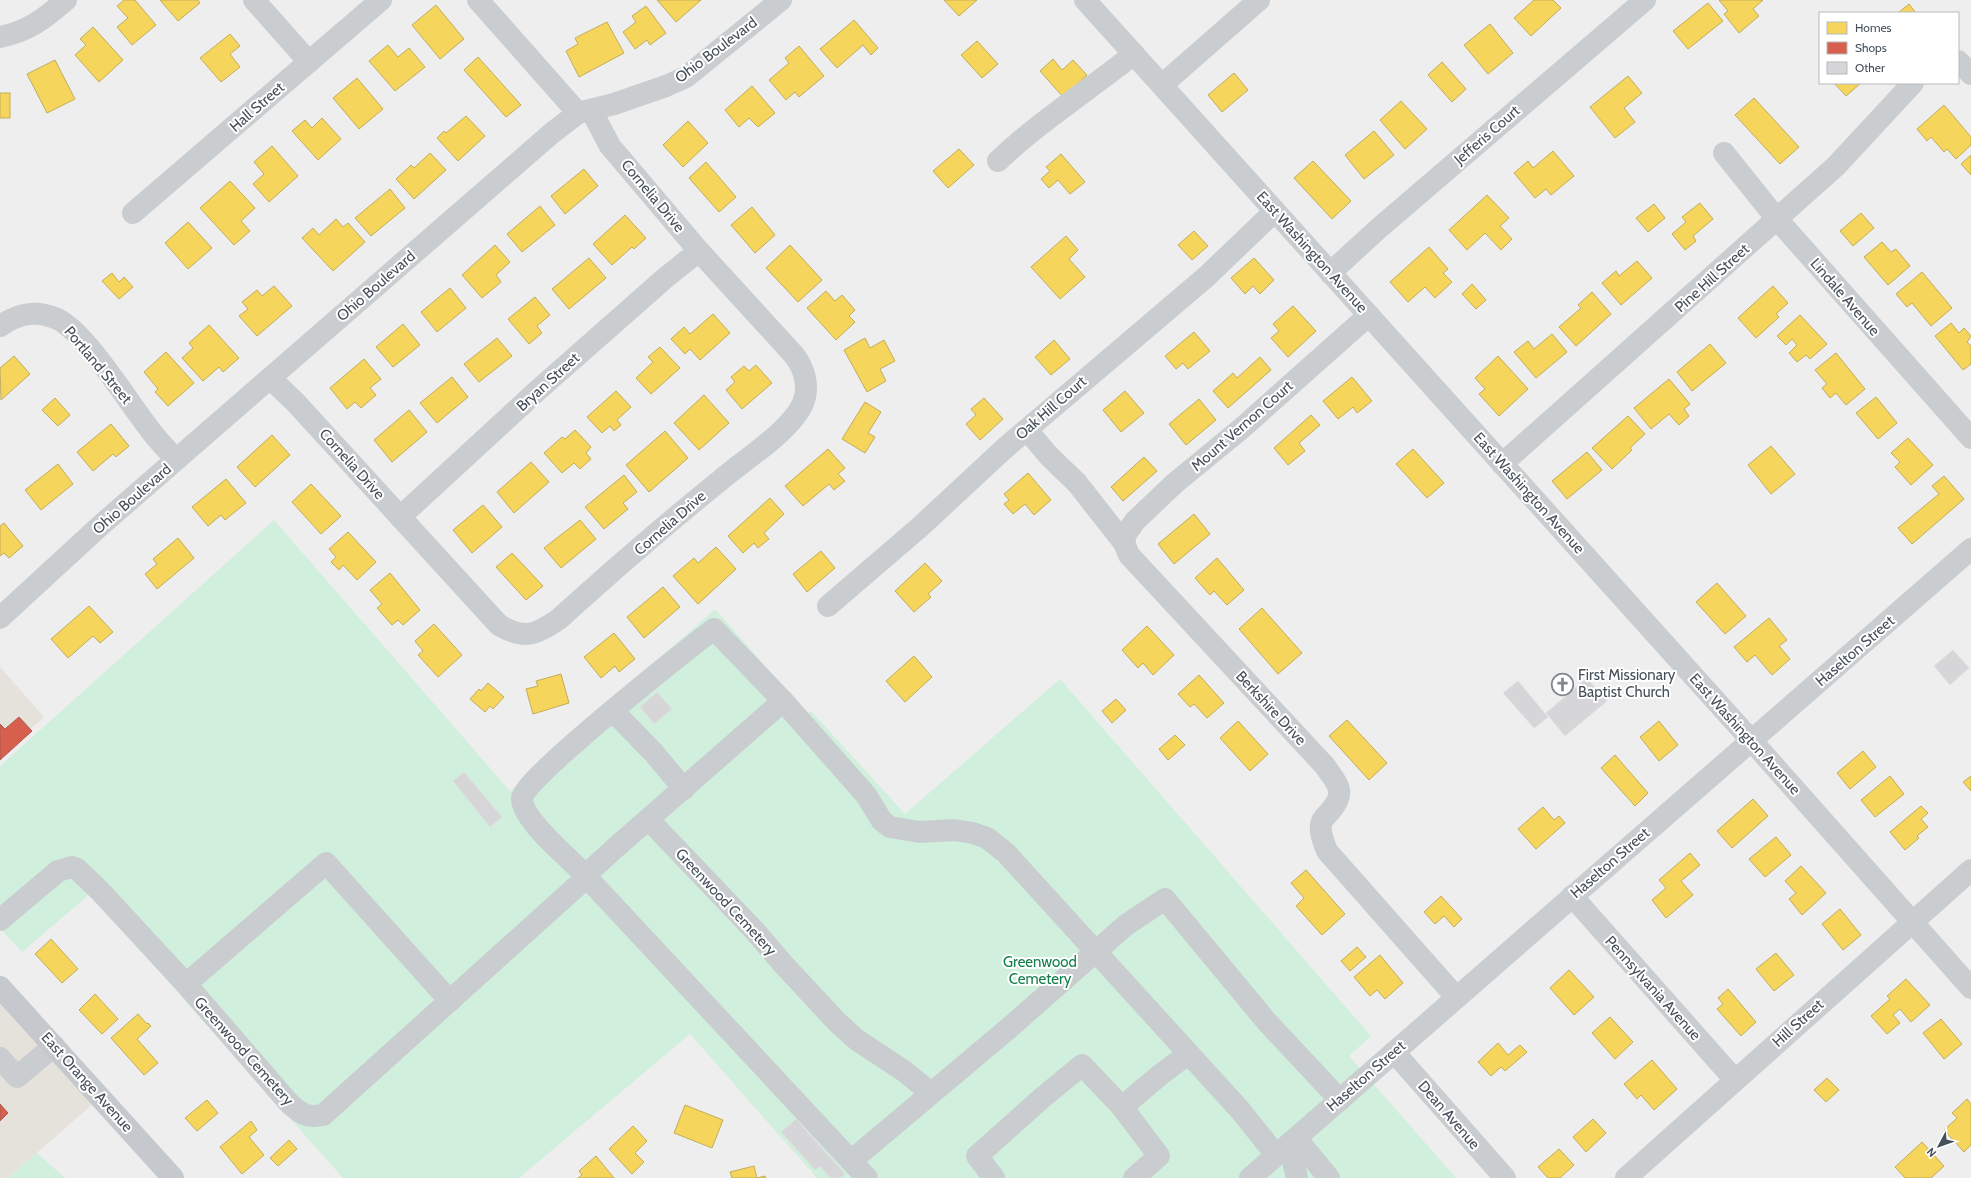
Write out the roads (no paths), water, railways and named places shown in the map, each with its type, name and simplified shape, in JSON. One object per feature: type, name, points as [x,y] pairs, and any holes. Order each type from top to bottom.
[{"type":"main road","name":"East Orange Avenue","points":[[3,997],[54,1046],[173,1178]]},
{"type":"street","points":[[0,37],[20,33],[43,21],[66,0]]},
{"type":"street","points":[[254,0],[309,62]]},
{"type":"street","name":"Hall Street","points":[[133,213],[381,0]]},
{"type":"street","points":[[478,0],[584,112]]},
{"type":"street","name":"Ohio Boulevard","points":[[0,618],[101,525],[552,133],[584,112],[614,104],[666,86],[686,77],[781,0]]},
{"type":"street","name":"East Washington Avenue","points":[[1085,0],[1751,740],[1971,988]]},
{"type":"street","points":[[1162,85],[1259,0]]},
{"type":"street","name":"Jefferis Court","points":[[1330,273],[1378,229],[1645,0]]},
{"type":"street","points":[[998,161],[1054,113],[1098,83],[1134,54]]},
{"type":"street","points":[[1959,63],[1971,74]]},
{"type":"street","name":"Pine Hill Street","points":[[1502,464],[1836,166],[1912,84]]},
{"type":"street","name":"Cornelia Drive","points":[[270,378],[296,403],[499,625],[520,635],[532,634],[559,619],[716,483],[764,445],[792,420],[803,404],[806,394],[806,380],[801,365],[794,355],[699,251],[610,146],[584,112]]},
{"type":"street","name":"Lindale Avenue","points":[[1724,153],[1777,219],[1971,438]]},
{"type":"street","name":"Oak Hill Court","points":[[828,606],[920,527],[1005,448],[1206,277],[1275,211]]},
{"type":"street","name":"Bryan Street","points":[[400,517],[537,391],[664,279],[699,251]]},
{"type":"street","name":"Portland Street","points":[[0,326],[13,317],[24,314],[38,314],[56,318],[67,325],[103,366],[148,428],[176,460]]},
{"type":"street","name":"Mount Vernon Court","points":[[1124,543],[1126,534],[1135,521],[1175,483],[1242,428],[1369,315]]},
{"type":"street","name":"Berkshire Drive","points":[[1027,430],[1049,456],[1077,483],[1124,543],[1129,555],[1325,766],[1338,786],[1340,793],[1338,802],[1322,822],[1321,832],[1327,851],[1456,998]]},
{"type":"street","name":"Haselton Street","points":[[1250,1178],[1971,549]]},
{"type":"street","points":[[867,1178],[587,877],[540,830],[525,810],[522,800],[523,794],[542,771],[665,665],[714,629],[783,702],[866,796],[882,821],[890,827],[920,832],[954,830],[972,833],[987,838],[1006,853],[1096,950],[1240,1110],[1329,1178]]},
{"type":"street","name":"Greenwood Cemetery","points":[[0,920],[58,871],[72,867],[77,869],[100,891],[186,984],[290,1103],[301,1113],[310,1117],[323,1115],[587,877],[609,853],[649,820],[783,702]]},
{"type":"street","points":[[613,711],[653,752],[684,789]]},
{"type":"street","name":"Greenwood Cemetery","points":[[649,820],[753,929],[837,1022],[857,1040],[904,1071],[931,1093]]},
{"type":"street","points":[[186,984],[326,863],[450,1001]]},
{"type":"street","name":"Hill Street","points":[[1626,1178],[1971,870]]},
{"type":"street","name":"Pennsylvania Avenue","points":[[1572,896],[1735,1080]]},
{"type":"street","points":[[851,1161],[1009,1028],[1096,950],[1126,925],[1165,899],[1267,1022],[1340,1100]]},
{"type":"street","points":[[0,1058],[17,1077],[54,1046]]},
{"type":"street","name":"Dean Avenue","points":[[1394,1052],[1505,1178]]},
{"type":"street","points":[[1122,1107],[1160,1074],[1188,1054]]},
{"type":"street","points":[[994,1178],[977,1156],[1042,1098],[1082,1065],[1122,1107],[1159,1156],[1134,1178]]},
{"type":"street","points":[[1287,1146],[1297,1178]]},
{"type":"place","name":"First Missionary Baptist Church","points":[[1563,684]]}]
